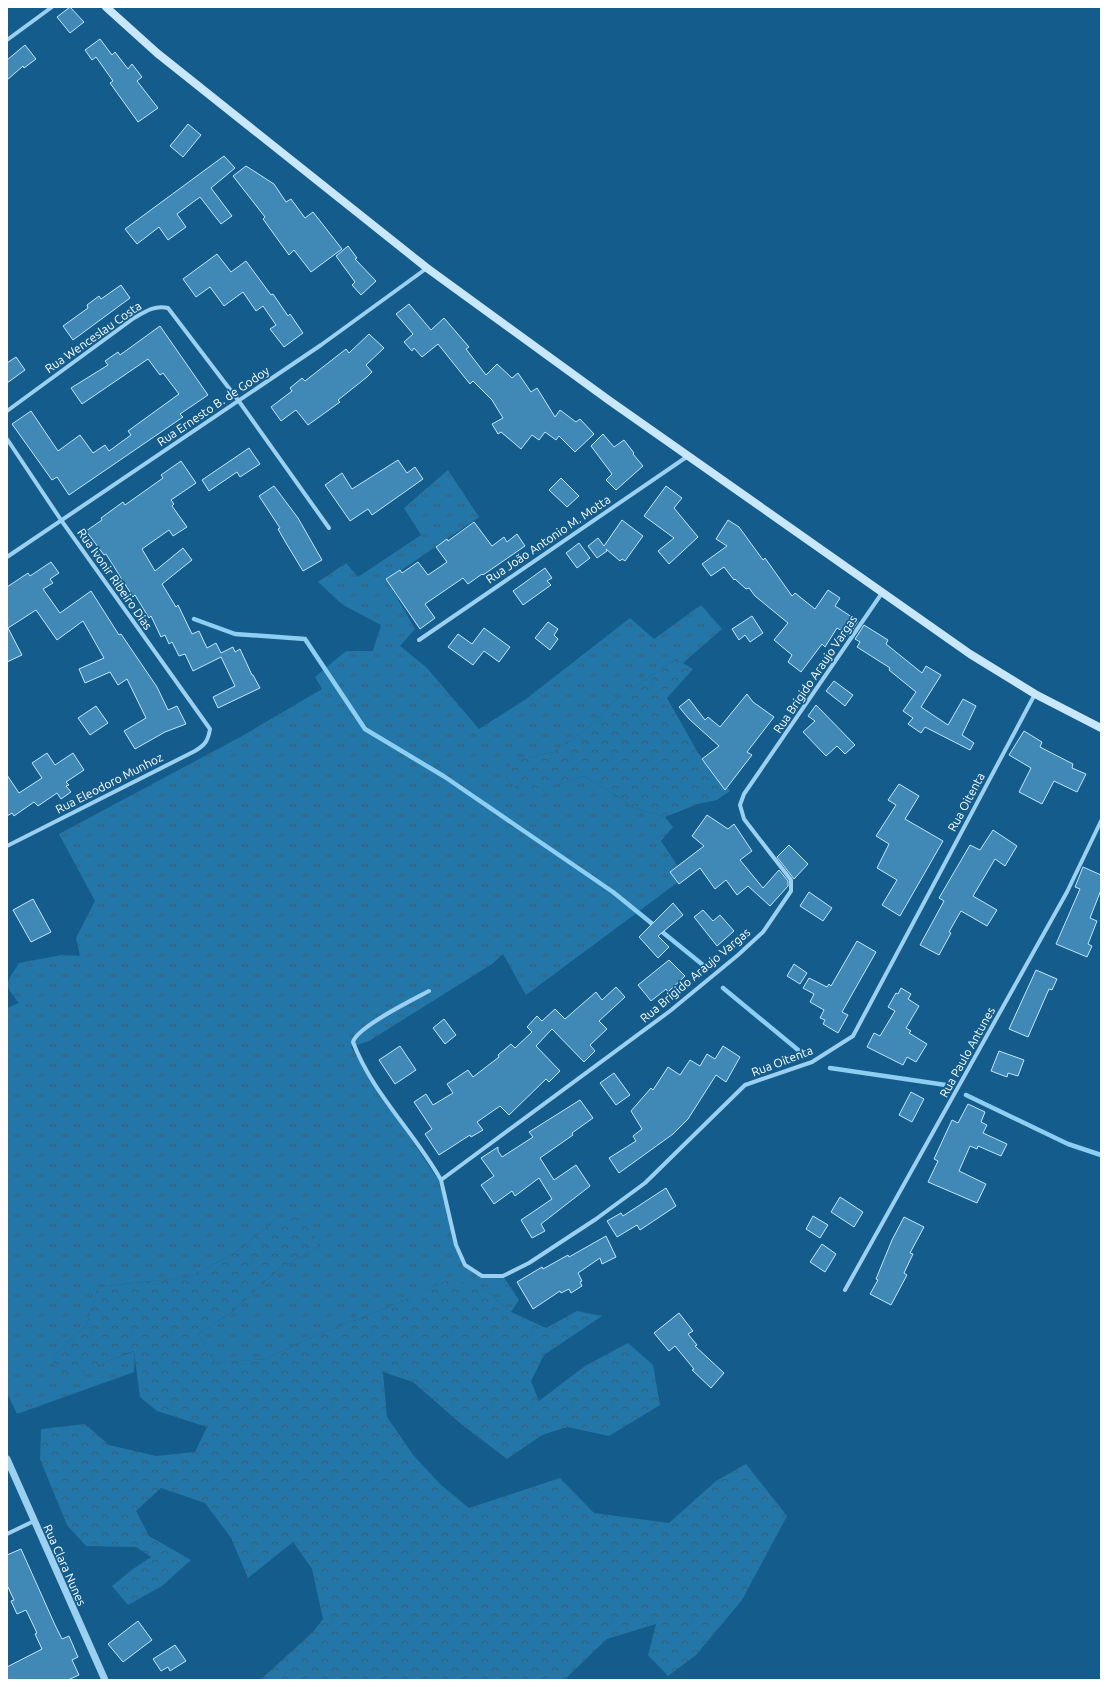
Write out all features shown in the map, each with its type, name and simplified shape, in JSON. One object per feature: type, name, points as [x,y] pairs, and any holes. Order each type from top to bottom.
[{"type":"main road","points":[[106,7],[157,53],[427,268],[688,456],[970,654],[1035,694],[1101,728]]},
{"type":"street","points":[[7,40],[52,7]]},
{"type":"street","name":"Rua Ernesto B. de Godoy","points":[[7,557],[321,345],[427,268]]},
{"type":"street","name":"Rua Wenceslau Costa","points":[[7,411],[134,318],[160,306],[168,308],[238,400],[329,528]]},
{"type":"street","name":"Rua Ivonir Ribeiro Dias","points":[[7,439],[62,520],[210,730]]},
{"type":"street","name":"Rua João Antonio M. Motta","points":[[419,640],[688,456]]},
{"type":"street","name":"Rua Brigido Araujo Vargas","points":[[441,1180],[670,1011],[738,955],[763,932],[791,891],[791,880],[744,819],[740,805],[744,794],[882,593]]},
{"type":"street","name":"Rua Oitenta","points":[[441,1180],[456,1245],[465,1265],[482,1276],[503,1276],[596,1219],[645,1183],[745,1085],[812,1062],[853,1036],[1035,694]]},
{"type":"street","name":"Rua Eleodoro Munhoz","points":[[7,846],[204,746],[208,740],[210,730]]},
{"type":"street","name":"Rua Paulo Antunes","points":[[845,1290],[1063,900],[1101,821]]},
{"type":"street","points":[[429,990],[358,1033],[354,1037],[353,1042],[359,1057],[373,1080],[430,1160],[441,1180]]},
{"type":"street","name":"Rua Clara Nunes","points":[[7,1459],[105,1680]]},
{"type":"street","points":[[7,1534],[34,1521]]},
{"type":"green space","points":[[448,470],[479,517],[387,580],[415,629],[400,646],[427,668],[479,729],[526,699],[630,618],[654,639],[701,605],[722,629],[683,663],[676,659],[614,701],[588,728],[553,752],[518,760],[549,787],[584,776],[619,797],[632,807],[665,817],[673,827],[661,841],[685,877],[526,995],[503,954],[492,964],[369,1041],[351,1047],[439,1181],[456,1245],[454,1246],[463,1261],[472,1270],[478,1273],[503,1276],[519,1300],[511,1312],[482,1287],[446,1281],[391,1306],[312,1337],[265,1359],[215,1363],[198,1334],[232,1312],[279,1269],[318,1247],[272,1223],[233,1254],[189,1277],[98,1287],[87,1324],[51,1358],[102,1363],[135,1351],[134,1372],[17,1414],[7,1393],[7,1008],[19,1003],[10,991],[8,983],[19,963],[62,955],[80,956],[76,938],[95,901],[59,834],[244,735],[322,689],[315,677],[346,651],[373,651],[381,625],[343,605],[318,582],[346,563],[358,577],[421,535],[404,508]]},
{"type":"green space","points":[[676,659],[693,669],[667,698],[698,753],[730,791],[717,800],[698,804],[665,817],[632,807],[619,797],[584,776],[549,787],[520,791],[501,772],[518,760],[553,752],[588,728],[614,701]]},
{"type":"green space","points":[[308,1214],[318,1247],[279,1269],[232,1312],[198,1334],[215,1363],[265,1359],[312,1337],[391,1306],[450,1279],[482,1287],[511,1312],[546,1328],[577,1311],[602,1316],[544,1355],[531,1381],[539,1401],[585,1366],[628,1343],[653,1365],[660,1405],[609,1436],[567,1427],[542,1435],[507,1459],[461,1424],[413,1382],[383,1372],[387,1417],[414,1456],[441,1485],[469,1508],[560,1478],[594,1513],[669,1523],[716,1481],[746,1464],[787,1516],[742,1600],[696,1655],[668,1676],[648,1655],[656,1624],[607,1639],[564,1680],[260,1680],[313,1632],[323,1619],[312,1569],[293,1542],[248,1578],[231,1538],[205,1503],[161,1488],[136,1511],[149,1536],[191,1560],[162,1586],[128,1605],[112,1586],[151,1557],[136,1547],[86,1546],[67,1525],[40,1459],[41,1429],[85,1424],[109,1445],[156,1456],[195,1452],[207,1427],[157,1411],[140,1397],[134,1351],[102,1363],[64,1381],[51,1358],[87,1324],[98,1287],[189,1277],[233,1254],[272,1223]]},
{"type":"building","points":[[70,7],[84,22],[70,33],[57,17]]},
{"type":"building","points":[[100,39],[112,55],[115,52],[128,69],[132,64],[142,77],[137,81],[158,108],[138,122],[110,83],[113,81],[96,57],[92,60],[85,50]]},
{"type":"building","points":[[25,45],[36,59],[24,68],[23,66],[7,80],[7,60]]},
{"type":"building","points":[[188,124],[201,135],[183,157],[170,146]]},
{"type":"building","points":[[224,156],[235,168],[211,188],[232,216],[221,224],[200,197],[177,214],[186,227],[168,240],[159,227],[137,244],[125,229]]},
{"type":"building","points":[[246,166],[274,184],[286,202],[291,199],[305,218],[313,212],[342,249],[311,272],[294,250],[289,255],[263,219],[265,217],[233,176]]},
{"type":"building","points":[[348,246],[357,258],[355,259],[376,281],[361,295],[352,285],[355,282],[336,256]]},
{"type":"building","points":[[217,254],[231,272],[246,261],[271,295],[273,294],[288,316],[290,314],[303,333],[284,347],[270,329],[276,325],[263,306],[256,311],[243,292],[224,306],[210,287],[196,297],[183,279]]},
{"type":"building","points":[[121,285],[130,298],[73,340],[63,326],[88,308],[87,305],[99,296],[101,299]]},
{"type":"building","points":[[409,304],[431,330],[444,318],[469,347],[466,349],[486,375],[497,364],[512,378],[518,373],[531,392],[537,388],[555,417],[560,410],[576,422],[580,419],[594,434],[575,452],[559,436],[556,440],[545,432],[539,440],[532,435],[521,449],[501,432],[498,434],[492,424],[503,418],[492,400],[473,381],[470,384],[438,344],[422,357],[414,348],[412,351],[404,342],[413,334],[396,314]]},
{"type":"building","points":[[160,326],[208,395],[180,414],[183,417],[69,495],[57,477],[52,480],[12,424],[31,411],[58,451],[80,435],[93,453],[105,445],[109,451],[131,435],[128,431],[179,394],[163,373],[160,375],[148,359],[82,404],[71,388],[108,365],[105,361],[118,352],[120,355]]},
{"type":"building","points":[[369,334],[384,348],[366,365],[372,372],[367,377],[338,400],[340,402],[308,425],[296,410],[281,421],[271,407],[292,391],[290,388],[302,378],[305,381],[346,349],[349,353]]},
{"type":"building","points":[[16,357],[25,370],[7,383],[7,363]]},
{"type":"building","points":[[603,434],[614,447],[624,440],[643,466],[616,490],[606,480],[612,474],[591,446]]},
{"type":"building","points":[[249,448],[260,464],[240,477],[237,472],[209,491],[202,480]]},
{"type":"building","points":[[398,460],[407,473],[415,467],[423,479],[372,515],[368,509],[350,521],[325,485],[342,473],[352,489]]},
{"type":"building","points":[[181,461],[196,483],[171,500],[174,504],[172,506],[187,527],[173,536],[169,530],[142,549],[155,571],[183,548],[192,560],[162,584],[176,607],[178,605],[192,634],[199,631],[207,648],[216,643],[221,653],[233,647],[235,652],[240,649],[260,688],[218,708],[213,697],[235,686],[221,657],[193,671],[185,654],[179,656],[172,642],[169,644],[165,635],[161,637],[151,616],[149,618],[135,595],[133,597],[106,554],[104,555],[86,531],[102,520],[101,518],[123,502],[125,505],[163,478],[161,475]]},
{"type":"building","points":[[561,478],[579,496],[567,507],[549,490]]},
{"type":"building","points":[[274,486],[298,518],[322,560],[303,571],[278,529],[280,528],[259,496]]},
{"type":"building","points":[[666,486],[682,498],[674,508],[698,537],[669,564],[658,551],[674,538],[644,516]]},
{"type":"building","points":[[622,520],[643,536],[625,561],[622,559],[620,561],[606,549],[607,551],[597,558],[588,546],[598,538],[604,546]]},
{"type":"building","points":[[728,520],[739,527],[763,560],[765,558],[792,596],[795,593],[815,609],[828,590],[840,598],[835,606],[858,621],[849,635],[837,628],[825,647],[822,644],[801,672],[788,662],[792,655],[774,640],[788,623],[755,596],[749,588],[746,589],[735,579],[734,580],[724,567],[711,576],[702,564],[727,546],[716,539]]},
{"type":"building","points":[[474,522],[492,546],[504,537],[507,542],[517,534],[525,546],[468,584],[463,578],[425,604],[435,618],[420,629],[386,579],[400,570],[402,573],[418,562],[428,575],[447,562],[436,547],[447,539],[448,541]]},
{"type":"building","points":[[579,543],[590,558],[577,568],[566,553]]},
{"type":"building","points":[[51,562],[59,573],[50,579],[53,583],[43,589],[60,613],[91,591],[119,635],[121,634],[157,687],[168,710],[177,706],[186,724],[165,732],[135,749],[124,731],[146,718],[127,679],[118,685],[110,672],[85,683],[79,669],[104,658],[83,621],[57,640],[36,610],[8,628],[22,655],[7,662],[7,587],[28,573],[30,576]]},
{"type":"building","points":[[545,568],[552,578],[547,581],[551,585],[523,605],[513,591]]},
{"type":"building","points":[[752,616],[763,633],[750,642],[745,635],[739,640],[732,629]]},
{"type":"building","points":[[548,622],[558,629],[554,635],[558,639],[550,650],[535,638]]},
{"type":"building","points":[[864,625],[888,640],[886,644],[922,673],[926,666],[941,675],[921,707],[948,725],[963,699],[976,706],[962,735],[974,743],[970,750],[925,727],[921,733],[908,724],[913,718],[903,711],[916,692],[889,670],[890,668],[857,647],[860,642],[855,639]]},
{"type":"building","points":[[484,628],[510,647],[499,662],[484,651],[473,665],[448,647],[458,634],[472,644]]},
{"type":"building","points":[[834,681],[853,695],[845,706],[826,691]]},
{"type":"building","points":[[747,694],[753,702],[774,717],[747,752],[752,755],[725,790],[702,759],[719,746],[689,719],[679,707],[689,699],[705,720],[708,717],[720,727]]},
{"type":"building","points":[[816,705],[855,745],[845,754],[837,746],[826,756],[803,732],[815,721],[808,716]]},
{"type":"building","points":[[96,706],[108,723],[90,735],[78,718]]},
{"type":"building","points":[[1024,731],[1042,742],[1040,747],[1073,764],[1072,768],[1086,774],[1077,792],[1054,781],[1042,804],[1019,792],[1031,768],[1009,755]]},
{"type":"building","points":[[47,753],[55,765],[73,753],[84,770],[66,782],[69,785],[66,786],[71,792],[61,799],[57,793],[38,806],[34,802],[14,816],[12,813],[7,816],[7,775],[19,793],[42,778],[32,763]]},
{"type":"building","points":[[899,784],[919,796],[905,819],[943,841],[900,916],[882,905],[897,880],[877,868],[889,844],[876,836],[896,805],[888,800]]},
{"type":"building","points":[[707,815],[728,829],[734,824],[752,851],[740,860],[763,888],[779,870],[788,881],[788,886],[770,906],[748,886],[737,895],[726,880],[715,889],[700,868],[679,884],[670,872],[704,846],[692,836]]},
{"type":"building","points":[[993,830],[1017,846],[1005,866],[995,859],[973,896],[997,910],[987,926],[961,911],[949,932],[951,933],[939,955],[920,945],[944,901],[939,898],[970,845],[980,850]]},
{"type":"building","points":[[789,845],[808,864],[794,879],[777,857]]},
{"type":"building","points":[[1083,867],[1101,875],[1101,890],[1090,918],[1097,921],[1088,944],[1092,946],[1087,957],[1056,944],[1080,889],[1075,887]]},
{"type":"building","points":[[809,892],[832,908],[823,921],[800,906]]},
{"type":"building","points":[[33,899],[51,932],[31,942],[13,910]]},
{"type":"building","points":[[673,903],[683,915],[658,936],[669,947],[658,958],[639,937]]},
{"type":"building","points":[[703,910],[713,921],[720,915],[734,931],[717,946],[694,917]]},
{"type":"building","points":[[857,941],[876,952],[842,1012],[848,1015],[838,1033],[823,1024],[825,1020],[820,1018],[824,1010],[810,1002],[814,994],[803,988],[809,978],[827,987],[829,984],[831,986]]},
{"type":"building","points":[[669,960],[685,976],[668,992],[666,989],[651,1001],[638,985]]},
{"type":"building","points":[[794,964],[807,973],[800,984],[787,976]]},
{"type":"building","points":[[1036,970],[1057,979],[1052,990],[1049,989],[1028,1037],[1009,1029]]},
{"type":"building","points":[[616,987],[625,997],[599,1021],[607,1029],[590,1045],[595,1051],[584,1062],[552,1029],[536,1046],[560,1071],[549,1082],[546,1079],[509,1115],[500,1106],[477,1122],[483,1130],[471,1137],[470,1135],[439,1155],[425,1134],[432,1129],[414,1102],[426,1094],[433,1105],[453,1093],[447,1084],[468,1070],[473,1077],[499,1057],[498,1055],[511,1044],[515,1048],[532,1032],[527,1027],[537,1016],[542,1021],[555,1009],[565,1019],[596,992],[602,1000]]},
{"type":"building","points":[[901,988],[911,994],[908,999],[919,1006],[906,1028],[911,1031],[909,1033],[927,1044],[916,1062],[907,1057],[903,1065],[867,1047],[874,1033],[880,1036],[895,1011],[888,1007],[896,993],[898,994]]},
{"type":"building","points":[[444,1019],[456,1035],[445,1044],[433,1028]]},
{"type":"building","points":[[400,1046],[416,1070],[395,1084],[379,1060]]},
{"type":"building","points":[[723,1046],[740,1057],[726,1082],[716,1075],[688,1119],[673,1134],[619,1173],[609,1158],[636,1141],[633,1136],[642,1129],[631,1111],[651,1088],[653,1090],[668,1067],[680,1075],[690,1060],[700,1066],[707,1054],[715,1059]]},
{"type":"building","points":[[999,1051],[1024,1060],[1018,1076],[1008,1073],[1007,1077],[991,1071]]},
{"type":"building","points":[[614,1073],[630,1095],[616,1105],[600,1083]]},
{"type":"building","points":[[911,1092],[924,1099],[912,1122],[899,1115]]},
{"type":"building","points":[[580,1100],[593,1118],[572,1133],[573,1135],[540,1158],[554,1180],[576,1165],[590,1186],[541,1224],[545,1231],[532,1238],[521,1220],[552,1199],[539,1178],[515,1196],[512,1191],[494,1204],[481,1185],[494,1176],[481,1158],[498,1147],[498,1151],[502,1157],[533,1137],[529,1132]]},
{"type":"building","points":[[968,1104],[985,1112],[981,1122],[987,1125],[983,1133],[1007,1144],[1001,1156],[978,1146],[977,1149],[970,1146],[959,1171],[986,1184],[977,1203],[928,1182],[938,1161],[934,1159],[952,1120],[958,1123]]},
{"type":"building","points":[[666,1188],[676,1206],[640,1230],[637,1225],[617,1237],[607,1221],[621,1213],[623,1216]]},
{"type":"building","points":[[840,1197],[863,1212],[854,1227],[831,1212]]},
{"type":"building","points":[[813,1216],[828,1225],[820,1238],[806,1229]]},
{"type":"building","points":[[904,1217],[924,1227],[910,1253],[913,1254],[904,1273],[907,1275],[891,1305],[870,1294],[878,1280],[876,1279],[892,1240]]},
{"type":"building","points":[[606,1236],[616,1257],[602,1264],[600,1258],[578,1273],[582,1281],[580,1282],[582,1286],[571,1293],[569,1289],[561,1293],[560,1291],[533,1309],[517,1282],[542,1267],[543,1269],[568,1255],[569,1257]]},
{"type":"building","points":[[822,1244],[836,1254],[825,1272],[810,1262]]},
{"type":"building","points":[[679,1313],[693,1331],[688,1334],[697,1345],[695,1346],[724,1373],[711,1388],[692,1370],[694,1369],[675,1346],[669,1351],[654,1333]]},
{"type":"building","points":[[21,1549],[62,1639],[69,1636],[78,1657],[72,1660],[79,1675],[68,1680],[7,1680],[7,1667],[42,1649],[35,1634],[37,1633],[26,1610],[17,1614],[11,1601],[14,1600],[7,1585],[7,1555]]},
{"type":"building","points":[[138,1621],[152,1640],[123,1662],[108,1644]]},
{"type":"building","points":[[175,1645],[186,1661],[170,1671],[168,1667],[161,1671],[153,1659]]},
{"type":"waterway","points":[[194,619],[235,634],[305,639],[365,729],[445,777],[613,892],[703,965]]},
{"type":"waterway","points":[[723,988],[803,1054]]},
{"type":"waterway","points":[[830,1068],[946,1085]]},
{"type":"waterway","points":[[966,1095],[1068,1144],[1101,1155]]}]
